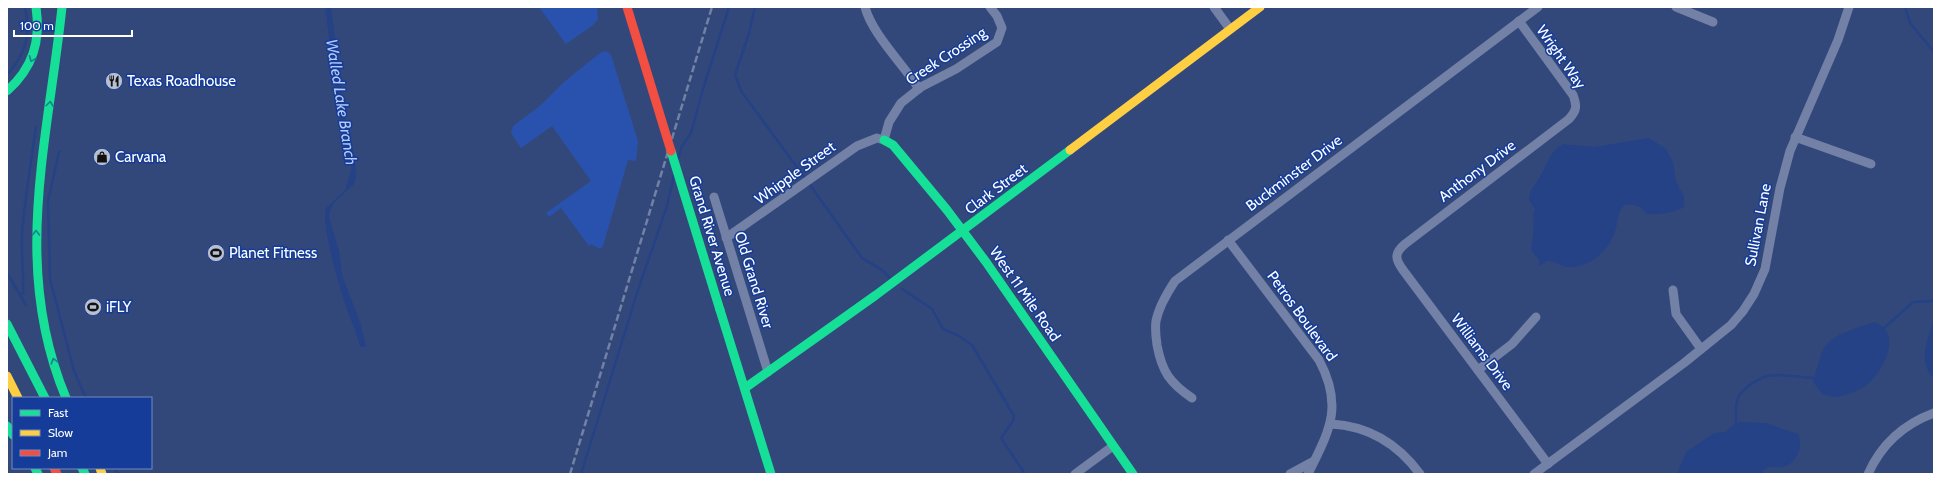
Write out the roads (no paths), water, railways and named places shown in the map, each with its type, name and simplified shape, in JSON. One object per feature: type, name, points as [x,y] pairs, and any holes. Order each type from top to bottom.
[{"type":"main road","points":[[7,91],[16,84],[30,64],[35,51],[38,38],[38,19],[36,7]]},
{"type":"main road","points":[[62,7],[40,173],[36,212],[36,248],[41,309],[49,344],[66,397]]},
{"type":"main road","name":"Grand River Avenue","points":[[627,7],[771,474]]},
{"type":"main road","name":"Clark Street","points":[[745,388],[832,328],[964,231],[1260,7]]},
{"type":"main road","name":"West 11 Mile Road","points":[[884,140],[893,145],[964,231],[1041,338],[1082,403],[1133,474]]},
{"type":"main road","points":[[7,324],[45,397]]},
{"type":"main road","points":[[7,376],[18,397]]},
{"type":"street","points":[[865,7],[867,15],[875,28],[919,89]]},
{"type":"street","name":"Creek Crossing","points":[[884,140],[894,113],[901,103],[919,89],[956,69],[1000,38],[1002,28],[998,16],[990,7]]},
{"type":"street","points":[[1214,7],[1230,29]]},
{"type":"street","name":"Buckminster Drive","points":[[1192,398],[1178,389],[1169,379],[1160,361],[1156,337],[1156,321],[1161,306],[1175,281],[1538,7]]},
{"type":"street","points":[[1676,7],[1712,22]]},
{"type":"street","name":"Sullivan Lane","points":[[1534,474],[1701,349],[1730,325],[1743,311],[1761,280],[1768,255],[1780,188],[1795,137],[1838,40],[1849,7]]},
{"type":"street","name":"Wright Way","points":[[1519,21],[1573,95],[1577,105],[1576,110]]},
{"type":"street","name":"Anthony Drive","points":[[1396,256],[1398,249],[1570,119],[1576,110]]},
{"type":"street","points":[[1795,137],[1871,164]]},
{"type":"street","name":"Whipple Street","points":[[726,238],[857,146],[877,138],[884,140]]},
{"type":"street","name":"Old Grand River","points":[[714,197],[768,372]]},
{"type":"street","name":"Petros Boulevard","points":[[1228,240],[1319,360],[1331,390],[1331,424],[1327,437],[1308,474]]},
{"type":"street","name":"Williams Drive","points":[[1396,256],[1403,270],[1548,464]]},
{"type":"street","points":[[1673,290],[1676,314],[1701,349]]},
{"type":"street","points":[[1478,370],[1512,344],[1536,317]]},
{"type":"street","points":[[1868,474],[1879,453],[1896,435],[1914,422],[1934,413]]},
{"type":"street","points":[[1331,424],[1351,426],[1378,436],[1402,454],[1420,474]]},
{"type":"street","points":[[1075,474],[1113,446]]},
{"type":"street","points":[[1290,474],[1298,468],[1314,461]]},
{"type":"water","name":"Walled Lake Branch","points":[[325,7],[331,7],[346,124],[355,157],[356,177],[354,184],[334,203],[329,217],[339,251],[342,275],[361,325],[366,346],[364,347],[360,347],[346,306],[337,277],[326,229],[326,208],[345,190],[351,165],[342,137]]},
{"type":"water","points":[[1649,138],[1666,149],[1673,162],[1676,181],[1684,197],[1684,207],[1661,214],[1647,214],[1638,206],[1625,205],[1620,213],[1610,243],[1599,256],[1592,261],[1568,267],[1549,261],[1539,265],[1539,260],[1531,250],[1534,227],[1533,214],[1535,210],[1529,196],[1554,151],[1563,144],[1594,147]]},
{"type":"water","points":[[1934,312],[1934,379],[1928,371],[1925,363],[1925,355]]},
{"type":"water","points":[[1874,322],[1883,327],[1888,334],[1888,351],[1881,369],[1866,386],[1850,394],[1837,397],[1822,394],[1813,382],[1822,352],[1826,346],[1837,336],[1845,332]]},
{"type":"water","points":[[1740,422],[1766,423],[1798,434],[1800,439],[1800,449],[1796,458],[1789,465],[1784,467],[1769,467],[1762,474],[1677,474],[1686,452],[1714,433],[1725,432],[1733,425]]},
{"type":"waterway","points":[[7,75],[19,59],[25,44],[27,35],[27,17],[25,7]]},
{"type":"waterway","points":[[678,159],[682,146],[691,133],[703,89],[729,7]]},
{"type":"waterway","points":[[755,7],[749,33],[735,75],[741,91],[805,178]]},
{"type":"waterway","points":[[1905,7],[1910,23],[1934,52]]},
{"type":"waterway","points":[[20,294],[23,293],[23,221],[36,127]]},
{"type":"waterway","points":[[59,152],[48,201],[50,279],[74,371],[86,397]]},
{"type":"waterway","points":[[581,474],[638,290],[667,206],[674,175]]},
{"type":"waterway","points":[[810,185],[862,258],[882,270],[890,278]]},
{"type":"waterway","points":[[7,273],[26,305]]},
{"type":"waterway","points":[[902,289],[932,309],[943,329],[959,336],[972,345],[1014,416],[1013,421],[1001,438],[1025,474]]},
{"type":"waterway","points":[[1883,329],[1913,302],[1934,301]]},
{"type":"waterway","points":[[1736,423],[1736,404],[1738,398],[1746,388],[1759,379],[1777,375],[1817,379]]},
{"type":"waterway","points":[[116,469],[118,474]]},
{"type":"railway","points":[[570,474],[712,7]]},
{"type":"place","name":"Texas Roadhouse","points":[[114,81]]},
{"type":"place","name":"Carvana","points":[[102,157]]},
{"type":"place","name":"Planet Fitness","points":[[216,253]]},
{"type":"place","name":"iFLY","points":[[93,307]]}]
